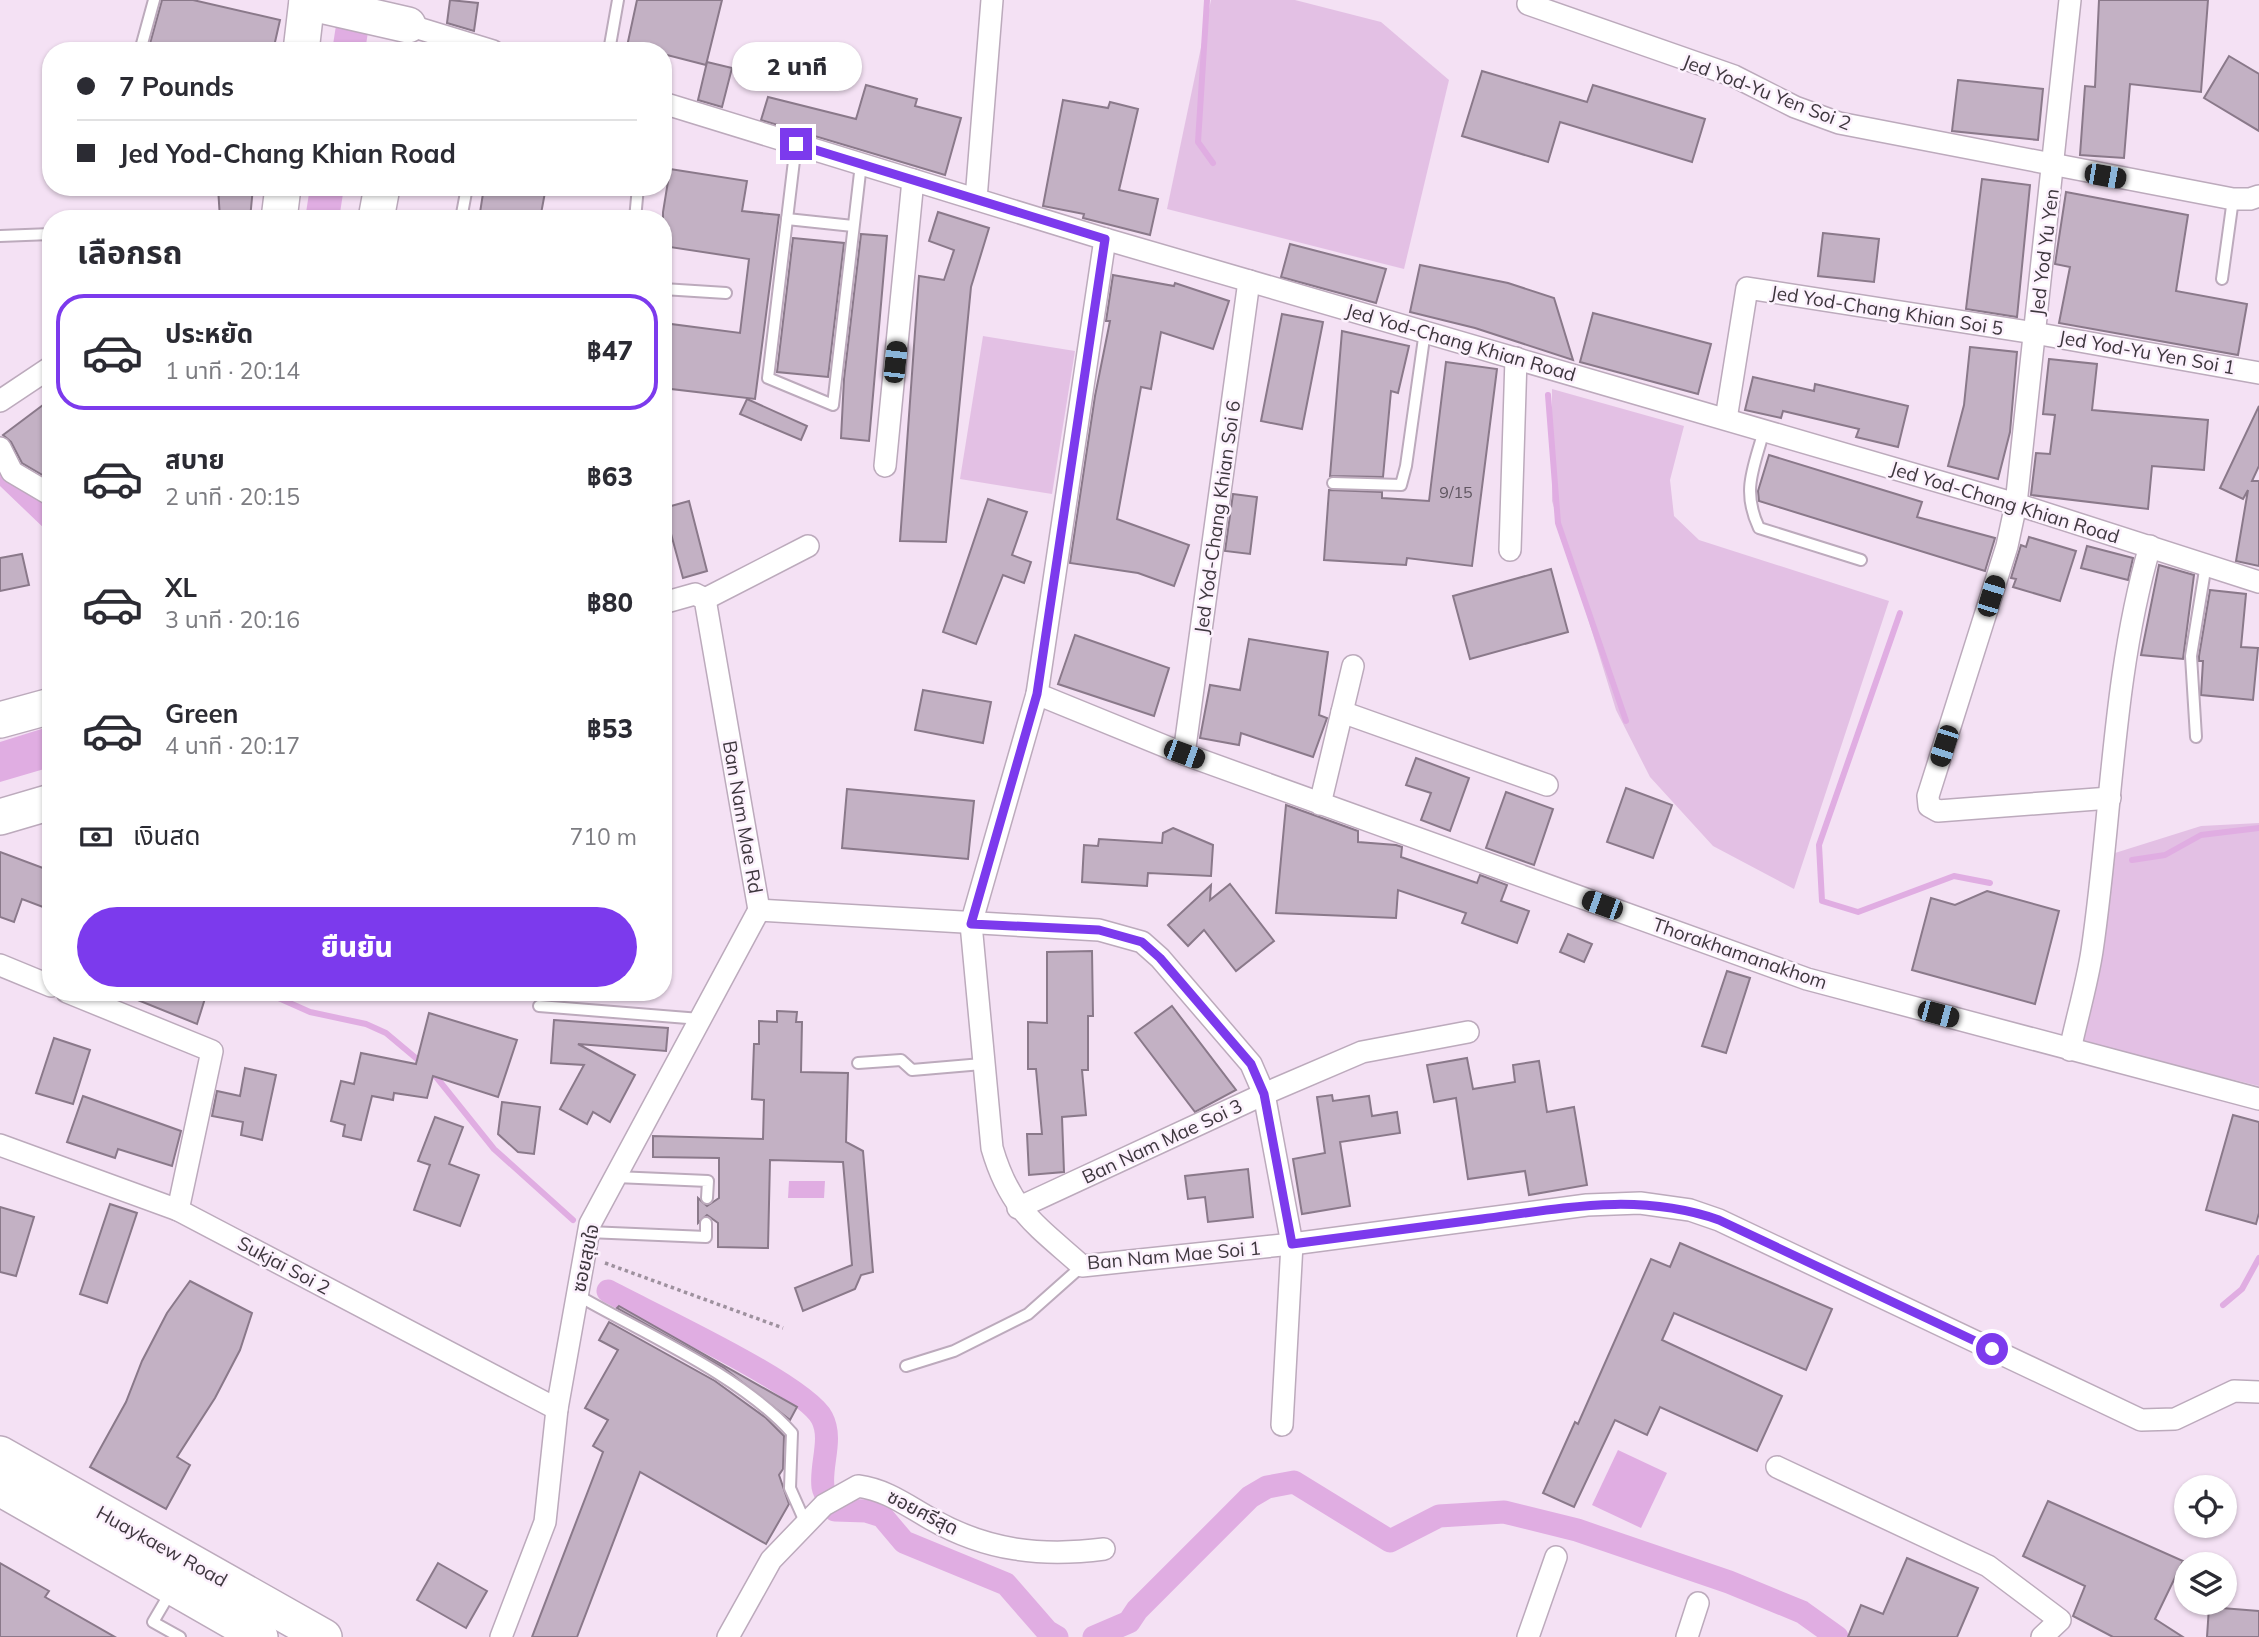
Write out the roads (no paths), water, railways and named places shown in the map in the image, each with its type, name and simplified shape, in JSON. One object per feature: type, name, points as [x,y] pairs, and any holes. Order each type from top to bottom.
[{"type":"main road","points":[[302,42],[304,1],[408,25]]},
{"type":"main road","points":[[0,720],[42,708]]},
{"type":"main road","points":[[0,817],[42,805]]},
{"type":"main road","name":"Huaykaew Road","points":[[0,1454],[324,1637]]},
{"type":"main road","name":"Huaykaew Road","points":[[0,1488],[260,1637]]},
{"type":"street","points":[[976,199],[992,0]]},
{"type":"street","name":"Jed Yod Yu Yen","points":[[2070,0],[2016,503],[2007,546],[1928,796],[1929,806],[1938,811],[2109,798]]},
{"type":"street","name":"Jed Yod-Yu Yen Soi 2","points":[[1528,4],[1734,76],[1795,107],[1839,123],[2054,167],[2233,199],[2250,200],[2259,195]]},
{"type":"street","points":[[408,25],[464,42]]},
{"type":"street","name":"Jed Yod-Chang Khian Road","points":[[672,106],[1105,239],[2016,503],[2259,582]]},
{"type":"street","points":[[885,466],[913,180]]},
{"type":"street","points":[[971,924],[1037,694],[1105,239]]},
{"type":"street","name":"Jed Yod-Chang Khian Soi 6","points":[[1184,754],[1249,281]]},
{"type":"street","name":"Jed Yod-Chang Khian Soi 5","points":[[1726,419],[1747,288],[2034,333]]},
{"type":"street","name":"Jed Yod-Yu Yen Soi 1","points":[[2034,333],[2259,373]]},
{"type":"street","points":[[1510,551],[1516,358]]},
{"type":"street","points":[[0,401],[42,373]]},
{"type":"street","points":[[0,448],[12,472],[42,490]]},
{"type":"street","points":[[2070,1050],[2092,954],[2124,658],[2136,594],[2150,545]]},
{"type":"street","points":[[672,600],[695,594],[705,599],[808,546]]},
{"type":"street","name":"Ban Nam Mae Rd","points":[[705,599],[760,910],[1099,930],[1142,942],[1160,958],[1251,1064],[1264,1094],[1292,1244],[1282,1425]]},
{"type":"street","points":[[1320,804],[1353,666]]},
{"type":"street","name":"Thorakhamanakhom","points":[[1037,694],[1184,754],[1807,979],[2259,1099]]},
{"type":"street","points":[[1342,712],[1547,785]]},
{"type":"street","name":"ซอยสุขใจ","points":[[501,1637],[545,1522],[557,1409],[588,1232],[613,1177],[760,910]]},
{"type":"street","name":"Ban Nam Mae Soi 1","points":[[971,924],[982,1064],[992,1148],[1001,1179],[1018,1208],[1082,1266],[1292,1244],[1587,1205],[1640,1203],[1690,1210],[1719,1220],[2141,1420],[2175,1419],[2210,1400],[2234,1391],[2259,1392]]},
{"type":"street","points":[[0,965],[42,982]]},
{"type":"street","points":[[88,1001],[212,1051],[178,1210]]},
{"type":"street","name":"Ban Nam Mae Soi 3","points":[[1018,1208],[1264,1094],[1362,1052],[1468,1032]]},
{"type":"street","name":"Sukjai Soi 2","points":[[0,1144],[178,1210],[557,1409]]},
{"type":"street","points":[[1777,1467],[1988,1566],[2060,1620],[2042,1637]]},
{"type":"street","name":"ซอยศรีสุด","points":[[728,1637],[771,1560],[832,1499],[858,1486],[877,1488],[934,1521],[995,1546],[1058,1555],[1104,1549]]},
{"type":"street","points":[[1528,1637],[1556,1557]]},
{"type":"street","points":[[1687,1637],[1698,1603]]},
{"type":"lane","points":[[142,42],[154,0]]},
{"type":"lane","points":[[611,42],[618,0]]},
{"type":"lane","points":[[796,144],[768,378],[833,405],[861,164]]},
{"type":"lane","points":[[2222,279],[2233,199]]},
{"type":"lane","points":[[787,219],[853,226]]},
{"type":"lane","points":[[0,236],[42,234]]},
{"type":"lane","points":[[672,290],[726,293]]},
{"type":"lane","points":[[1333,483],[1401,485],[1425,331]]},
{"type":"lane","points":[[1764,430],[1751,480],[1748,506],[1759,528],[1861,560]]},
{"type":"lane","points":[[2196,737],[2191,656],[2206,564]]},
{"type":"lane","points":[[539,1006],[699,1019]]},
{"type":"lane","points":[[858,1063],[901,1060],[912,1070],[982,1064]]},
{"type":"lane","points":[[613,1177],[708,1181],[707,1198]]},
{"type":"lane","points":[[588,1232],[706,1237],[706,1223]]},
{"type":"lane","points":[[906,1366],[954,1351],[1028,1314],[1082,1266]]},
{"type":"lane","points":[[577,1295],[711,1371],[772,1411],[792,1433],[790,1488],[806,1524]]},
{"type":"lane","points":[[173,1587],[153,1622],[160,1632],[180,1637]]},
{"type":"waterway","points":[[1207,0],[1198,142],[1213,163]]},
{"type":"waterway","points":[[1548,395],[1558,523],[1626,721]]},
{"type":"waterway","points":[[0,470],[42,510]]},
{"type":"waterway","points":[[1900,613],[1819,845],[1822,901],[1858,912],[1954,876],[1990,883]]},
{"type":"waterway","points":[[2132,860],[2165,855],[2201,835],[2259,828]]},
{"type":"waterway","points":[[285,1001],[310,1012],[366,1024],[386,1033],[423,1064]]},
{"type":"waterway","points":[[433,1073],[494,1149],[573,1220]]},
{"type":"waterway","points":[[2223,1305],[2242,1289],[2259,1258]]},
{"type":"waterway","points":[[608,1291],[758,1369],[810,1404],[825,1426],[823,1487],[835,1510],[866,1511],[882,1516],[904,1542],[1006,1584],[1047,1631],[1057,1637]]},
{"type":"waterway","points":[[1094,1637],[1129,1622],[1137,1610],[1250,1497],[1267,1487],[1294,1482],[1390,1541],[1439,1516],[1504,1512],[1577,1530],[1729,1582],[1802,1612],[1837,1637]]}]
